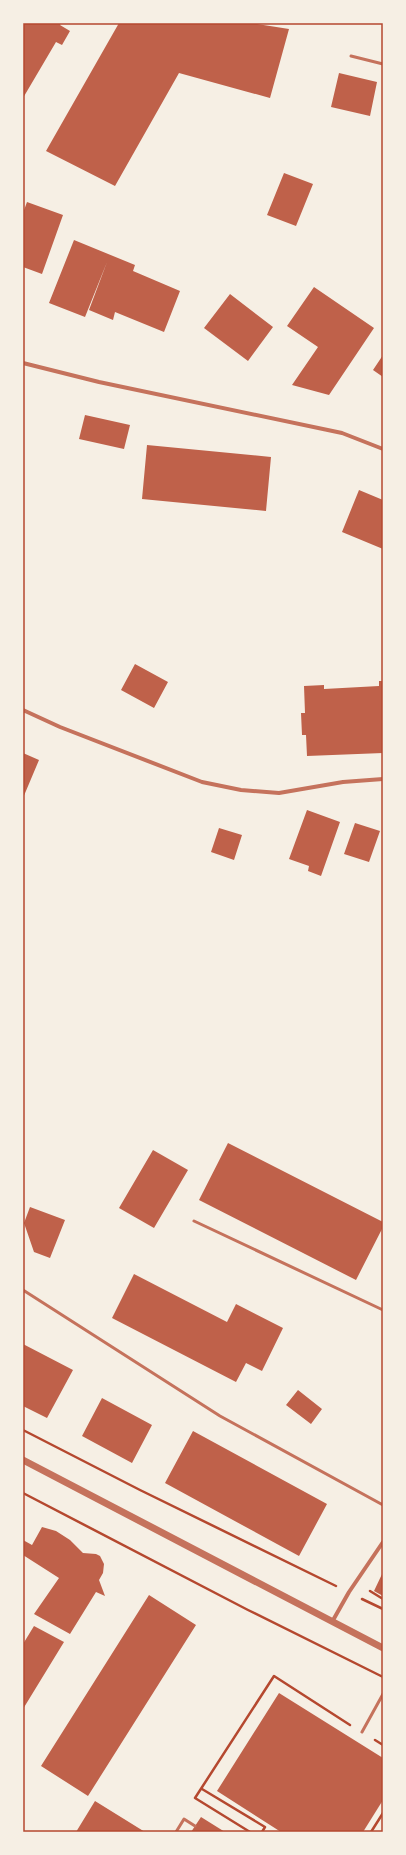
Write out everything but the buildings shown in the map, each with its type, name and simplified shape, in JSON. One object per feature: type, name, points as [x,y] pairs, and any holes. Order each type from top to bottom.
[{"type":"street","points":[[23,363],[107,384],[342,433],[383,449]]},
{"type":"street","points":[[23,710],[60,727],[202,782],[241,790],[279,792],[343,782],[383,779]]},
{"type":"street","points":[[23,1460],[383,1648]]},
{"type":"street","points":[[332,1622],[349,1592],[383,1542]]},
{"type":"lane","points":[[351,56],[383,64]]},
{"type":"lane","points":[[194,1221],[383,1310]]},
{"type":"lane","points":[[23,1290],[220,1416],[383,1505]]},
{"type":"lane","points":[[362,1732],[383,1694]]},
{"type":"lane","points":[[176,1832],[184,1819],[194,1826]]},
{"type":"path","points":[[23,1430],[140,1490],[383,1609]]},
{"type":"path","points":[[23,1493],[248,1610],[383,1677]]},
{"type":"path","points":[[373,1585],[370,1592],[383,1599]]},
{"type":"path","points":[[250,1832],[195,1798],[274,1676],[383,1745]]},
{"type":"path","points":[[202,1789],[265,1827],[262,1832]]},
{"type":"path","points":[[371,1832],[383,1813]]}]
